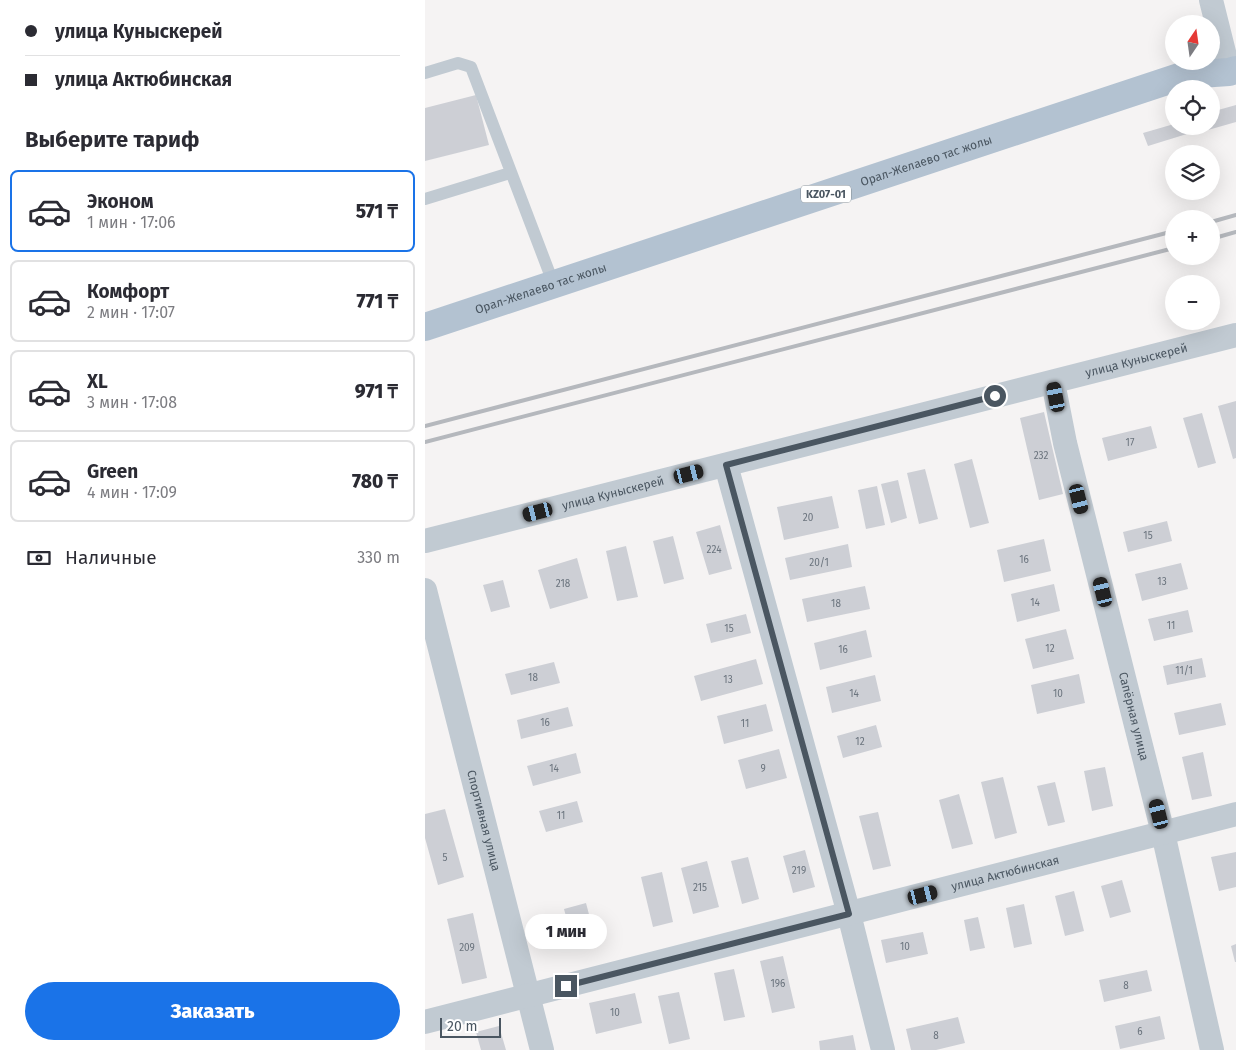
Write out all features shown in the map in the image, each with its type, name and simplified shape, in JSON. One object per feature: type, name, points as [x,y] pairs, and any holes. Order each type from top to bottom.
[{"type":"main road","name":"Орал-Желаево тас жолы","points":[[425,327],[1185,75],[1233,71]]},
{"type":"street","points":[[1211,0],[1233,71]]},
{"type":"street","name":"улица Куныскерей","points":[[425,541],[1236,335]]},
{"type":"street","name":"Сапёрная улица","points":[[1053,382],[1065,443],[1163,833],[1211,1050]]},
{"type":"street","points":[[726,465],[849,914],[883,1050]]},
{"type":"street","name":"Спортивная улица","points":[[425,590],[542,1050]]},
{"type":"street","name":"улица Актюбинская","points":[[425,1022],[1236,814]]},
{"type":"lane","points":[[425,73],[458,63],[471,67],[554,285]]},
{"type":"lane","points":[[425,199],[510,173]]},
{"type":"building","points":[[476,95],[489,145],[425,161],[425,108]]},
{"type":"building","points":[[1236,105],[1236,122],[1220,127],[1220,109]]},
{"type":"building","points":[[1165,127],[1165,135],[1184,135],[1148,146],[1143,133]]},
{"type":"building","points":[[1236,401],[1236,458],[1233,459],[1218,406]]},
{"type":"building","points":[[1044,412],[1063,494],[1039,500],[1020,418]]},
{"type":"building","points":[[1202,413],[1216,463],[1198,468],[1183,418]]},
{"type":"building","points":[[1151,426],[1157,448],[1108,461],[1102,438]]},
{"type":"building","points":[[972,459],[989,523],[970,528],[954,464]]},
{"type":"building","points":[[925,469],[938,519],[919,524],[907,473]]},
{"type":"building","points":[[898,480],[907,518],[891,523],[881,484]]},
{"type":"building","points":[[877,486],[885,525],[866,529],[858,490]]},
{"type":"building","points":[[832,496],[839,528],[784,540],[777,507]]},
{"type":"building","points":[[1167,521],[1172,541],[1128,552],[1123,532]]},
{"type":"building","points":[[720,525],[732,569],[709,575],[696,532]]},
{"type":"building","points":[[673,536],[684,579],[664,584],[653,541]]},
{"type":"building","points":[[1044,539],[1051,571],[1004,582],[997,550]]},
{"type":"building","points":[[848,544],[852,567],[790,580],[785,558]]},
{"type":"building","points":[[626,546],[638,597],[617,601],[606,551]]},
{"type":"building","points":[[577,558],[588,598],[550,609],[538,570]]},
{"type":"building","points":[[1181,563],[1188,589],[1142,601],[1135,574]]},
{"type":"building","points":[[503,580],[510,607],[491,612],[483,585]]},
{"type":"building","points":[[1054,584],[1060,611],[1017,622],[1011,594]]},
{"type":"building","points":[[865,586],[870,609],[807,622],[802,599]]},
{"type":"building","points":[[1188,610],[1193,632],[1154,641],[1148,619]]},
{"type":"building","points":[[746,614],[751,633],[711,643],[706,624]]},
{"type":"building","points":[[1066,629],[1074,659],[1033,669],[1025,639]]},
{"type":"building","points":[[866,630],[872,657],[820,670],[814,643]]},
{"type":"building","points":[[1202,658],[1206,677],[1167,685],[1163,666]]},
{"type":"building","points":[[756,659],[763,684],[701,701],[694,676]]},
{"type":"building","points":[[554,662],[560,683],[511,695],[505,674]]},
{"type":"building","points":[[1079,674],[1085,703],[1037,714],[1031,685]]},
{"type":"building","points":[[875,675],[881,701],[832,713],[826,687]]},
{"type":"building","points":[[1221,703],[1226,725],[1179,735],[1174,713]]},
{"type":"building","points":[[766,704],[773,731],[724,744],[717,716]]},
{"type":"building","points":[[568,707],[573,726],[521,739],[517,720]]},
{"type":"building","points":[[876,725],[882,747],[843,758],[837,736]]},
{"type":"building","points":[[779,749],[787,778],[746,789],[738,760]]},
{"type":"building","points":[[1203,752],[1212,796],[1192,800],[1182,757]]},
{"type":"building","points":[[576,753],[581,773],[533,786],[527,766]]},
{"type":"building","points":[[1105,767],[1113,806],[1092,811],[1084,771]]},
{"type":"building","points":[[1003,777],[1017,833],[995,839],[981,782]]},
{"type":"building","points":[[1055,782],[1065,822],[1048,826],[1037,786]]},
{"type":"building","points":[[959,794],[973,844],[952,849],[939,800]]},
{"type":"building","points":[[577,801],[583,822],[546,832],[539,811]]},
{"type":"building","points":[[445,809],[464,877],[438,885],[425,838],[425,814]]},
{"type":"building","points":[[878,812],[891,866],[873,870],[859,816]]},
{"type":"building","points":[[805,850],[815,887],[793,893],[783,856]]},
{"type":"building","points":[[1236,852],[1236,887],[1219,891],[1211,857]]},
{"type":"building","points":[[748,857],[759,899],[742,904],[731,861]]},
{"type":"building","points":[[707,861],[719,907],[693,914],[681,868]]},
{"type":"building","points":[[662,872],[673,922],[653,927],[641,877]]},
{"type":"building","points":[[1122,880],[1131,912],[1110,918],[1101,886]]},
{"type":"building","points":[[1074,891],[1084,931],[1065,936],[1055,896]]},
{"type":"building","points":[[586,903],[596,941],[574,946],[564,909]]},
{"type":"building","points":[[1024,904],[1032,944],[1014,948],[1006,908]]},
{"type":"building","points":[[473,913],[487,978],[462,984],[447,919]]},
{"type":"building","points":[[978,917],[985,948],[970,951],[964,920]]},
{"type":"building","points":[[923,932],[928,954],[886,963],[881,940]]},
{"type":"building","points":[[1236,944],[1236,962],[1235,962],[1231,946]]},
{"type":"building","points":[[783,956],[795,1008],[772,1013],[760,961]]},
{"type":"building","points":[[734,969],[745,1017],[724,1021],[714,973]]},
{"type":"building","points":[[1147,970],[1152,991],[1104,1002],[1099,980]]},
{"type":"building","points":[[679,992],[690,1039],[669,1044],[658,996]]},
{"type":"building","points":[[635,993],[642,1023],[596,1034],[589,1003]]},
{"type":"building","points":[[1160,1016],[1165,1039],[1120,1049],[1115,1026]]},
{"type":"building","points":[[958,1017],[965,1043],[936,1050],[911,1050],[906,1029]]},
{"type":"building","points":[[499,1026],[506,1050],[481,1050],[476,1032]]},
{"type":"building","points":[[853,1035],[856,1050],[820,1050],[819,1041]]},
{"type":"railway","points":[[1220,219],[1236,215]]},
{"type":"railway","points":[[1220,236],[1236,232]]},
{"type":"railway","points":[[425,426],[1165,233]]},
{"type":"railway","points":[[425,442],[1165,250]]},
{"type":"route","points":[[566,986],[849,914],[757,570],[726,465],[995,396]]}]
